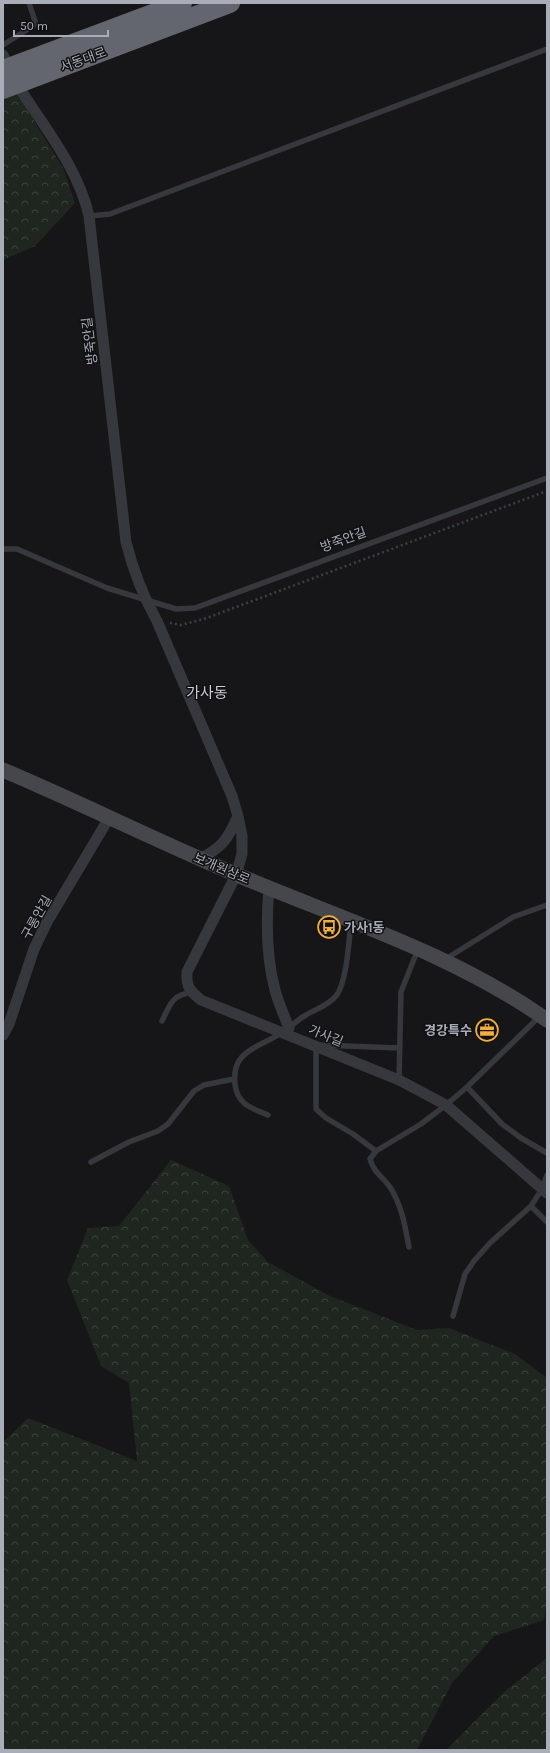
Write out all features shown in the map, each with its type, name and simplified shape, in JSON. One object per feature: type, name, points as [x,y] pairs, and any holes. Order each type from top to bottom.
[{"type":"highway","name":"서동대로","points":[[4,62],[182,3]]},
{"type":"highway","name":"서동대로","points":[[3,88],[230,3]]},
{"type":"main road","name":"보개원삼로","points":[[3,770],[236,875],[418,948],[444,960],[511,996],[543,1018]]},
{"type":"street","name":"방죽안길","points":[[22,92],[69,162],[84,197],[89,216],[126,542],[136,578],[157,621],[232,796],[242,836],[242,854],[236,875]]},
{"type":"street","points":[[199,859],[215,851],[223,843],[238,816]]},
{"type":"street","name":"구롱안길","points":[[3,1036],[9,1024],[34,948],[109,818]]},
{"type":"street","points":[[192,992],[187,982],[187,972],[236,875]]},
{"type":"street","points":[[269,888],[266,917],[270,967],[285,1030]]},
{"type":"street","name":"가사길","points":[[192,992],[201,1000],[285,1030],[314,1046],[399,1080],[446,1105],[544,1191]]},
{"type":"lane","points":[[3,45],[36,24],[29,3]]},
{"type":"lane","points":[[89,216],[110,214],[547,49]]},
{"type":"lane","name":"방죽안길","points":[[146,601],[176,609],[195,608],[547,478]]},
{"type":"lane","points":[[3,549],[18,550],[107,588],[146,601]]},
{"type":"lane","points":[[444,960],[514,918],[547,905]]},
{"type":"lane","points":[[268,1115],[247,1106],[236,1093],[234,1079],[236,1064],[243,1054],[285,1030],[304,1016],[333,1000],[338,994],[343,984],[351,921]]},
{"type":"lane","points":[[399,1080],[401,992],[418,948]]},
{"type":"lane","points":[[162,1021],[172,1002],[179,995],[192,992]]},
{"type":"lane","points":[[409,1247],[403,1214],[390,1188],[373,1168],[370,1159],[376,1151],[421,1124],[446,1105],[543,1018]]},
{"type":"lane","points":[[376,1151],[353,1134],[326,1118],[316,1108],[314,1046],[399,1048]]},
{"type":"lane","points":[[91,1162],[129,1142],[158,1131],[168,1124],[194,1091],[204,1085],[234,1079]]},
{"type":"lane","points":[[467,1087],[502,1124],[521,1138],[547,1153]]},
{"type":"lane","points":[[453,1316],[465,1274],[490,1243],[531,1206],[544,1191],[547,1175]]},
{"type":"lane","points":[[531,1206],[547,1222]]},
{"type":"path","points":[[157,621],[181,625],[204,619],[547,490]]},
{"type":"green space","points":[[3,70],[63,168],[75,203],[35,246],[3,260]]},
{"type":"green space","points":[[171,1160],[229,1186],[248,1240],[268,1262],[330,1296],[417,1330],[449,1328],[515,1354],[547,1378],[547,1603],[544,1620],[494,1636],[452,1683],[417,1750],[3,1750],[3,1442],[28,1418],[137,1461],[129,1383],[101,1366],[67,1280],[88,1228],[119,1226]]},
{"type":"green space","points":[[547,1658],[547,1750],[446,1750],[505,1691]]},
{"type":"place","name":"가사1동","points":[[329,927]]},
{"type":"place","name":"경강특수","points":[[487,1030]]},
{"type":"district","name":"가사동","points":[[207,693]]}]
